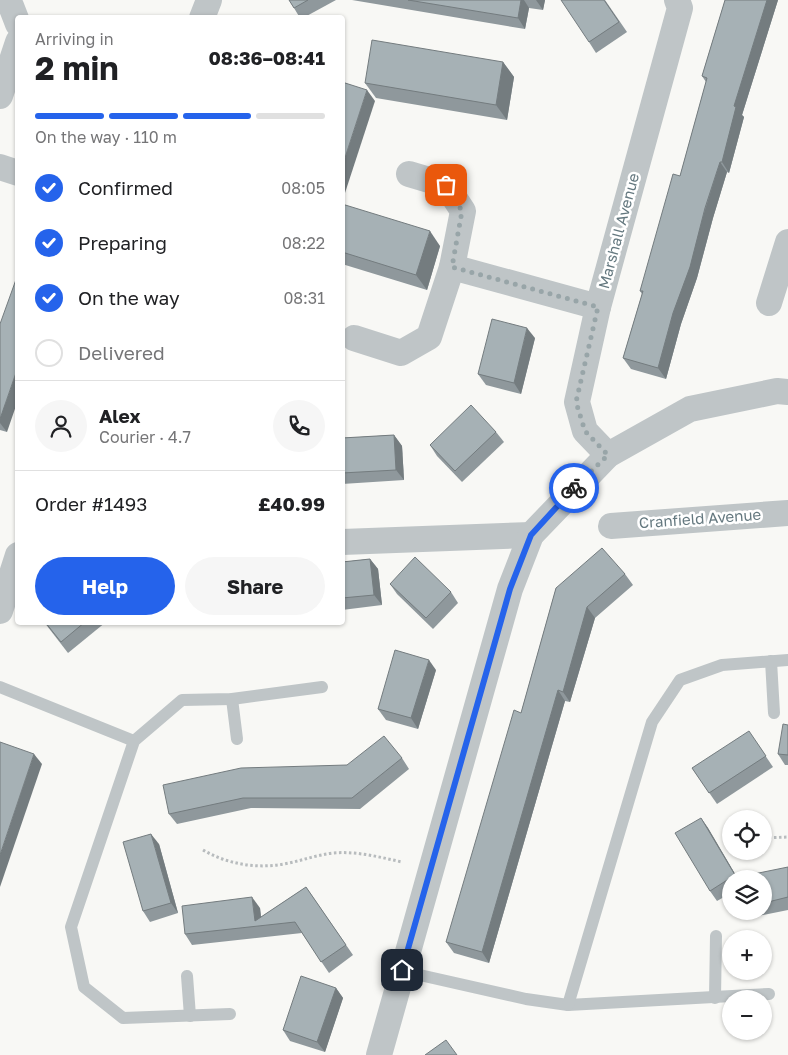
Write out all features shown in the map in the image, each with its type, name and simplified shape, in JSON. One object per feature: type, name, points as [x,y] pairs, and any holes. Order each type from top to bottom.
[{"type":"street","points":[[2,0],[11,6],[15,16]]},
{"type":"street","points":[[203,15],[208,0]]},
{"type":"street","name":"Marshall Avenue","points":[[608,455],[585,431],[576,402],[598,307],[680,8],[677,0]]},
{"type":"street","points":[[0,96],[15,51]]},
{"type":"street","points":[[0,167],[15,172]]},
{"type":"street","points":[[354,338],[401,352],[429,337],[452,267],[462,211],[446,185],[409,174]]},
{"type":"street","points":[[769,303],[788,242]]},
{"type":"street","points":[[452,267],[598,307]]},
{"type":"street","points":[[379,1055],[510,589],[531,535],[572,490],[608,455],[690,409],[777,392],[788,392]]},
{"type":"street","name":"Cranfield Avenue","points":[[611,526],[788,513]]},
{"type":"street","points":[[345,542],[531,535]]},
{"type":"street","points":[[0,558],[15,557]]},
{"type":"street","points":[[0,611],[15,563]]},
{"type":"lane","points":[[568,1005],[652,722],[680,680],[722,665],[788,660]]},
{"type":"lane","points":[[771,661],[774,713]]},
{"type":"lane","points":[[0,686],[134,741]]},
{"type":"lane","points":[[230,1014],[123,1018],[84,987],[70,927],[134,741],[182,700],[232,698],[322,687]]},
{"type":"lane","points":[[232,698],[237,739]]},
{"type":"lane","points":[[715,998],[716,936]]},
{"type":"lane","points":[[402,970],[526,999],[568,1005],[722,997]]},
{"type":"lane","points":[[187,976],[190,1016]]},
{"type":"path","points":[[772,838],[788,837]]},
{"type":"path","points":[[202,850],[218,858],[261,866],[284,864],[334,853],[362,853],[431,868]]},
{"type":"building","points":[[289,0],[308,0],[294,8]]},
{"type":"building","points":[[408,0],[521,0],[518,18]]},
{"type":"building","points":[[561,0],[604,0],[619,22],[589,42]]},
{"type":"building","points":[[725,0],[767,0],[734,106],[736,107],[722,162],[720,162],[705,208],[690,267],[673,313],[658,368],[623,358],[643,291],[640,291],[673,174],[680,176],[707,78],[702,76]]},
{"type":"building","points":[[372,40],[503,62],[496,105],[365,83]]},
{"type":"building","points":[[345,83],[367,90],[345,158]]},
{"type":"building","points":[[345,205],[430,231],[416,275],[345,253]]},
{"type":"building","points":[[15,282],[15,376],[0,419],[0,324]]},
{"type":"building","points":[[492,319],[527,328],[514,383],[478,374]]},
{"type":"building","points":[[471,405],[496,432],[455,471],[430,445]]},
{"type":"building","points":[[394,435],[396,470],[345,473],[345,438]]},
{"type":"building","points":[[602,548],[625,574],[587,607],[563,692],[558,690],[482,952],[446,942],[514,710],[521,713],[556,588]]},
{"type":"building","points":[[415,557],[451,592],[426,618],[390,584]]},
{"type":"building","points":[[370,559],[374,595],[345,598],[345,562]]},
{"type":"building","points":[[47,625],[81,625],[61,642]]},
{"type":"building","points":[[395,650],[429,660],[411,718],[378,709]]},
{"type":"building","points":[[783,724],[788,725],[788,755],[778,754]]},
{"type":"building","points":[[749,731],[766,756],[709,793],[692,768]]},
{"type":"building","points":[[384,736],[402,758],[352,798],[243,798],[169,814],[163,785],[241,768],[347,765]]},
{"type":"building","points":[[0,742],[34,754],[0,855]]},
{"type":"building","points":[[701,818],[722,853],[722,860],[726,860],[732,870],[722,870],[722,883],[710,891],[675,833]]},
{"type":"building","points":[[151,834],[171,903],[143,911],[123,842]]},
{"type":"building","points":[[788,867],[788,897],[772,901],[772,870]]},
{"type":"building","points":[[306,887],[346,945],[321,962],[295,922],[185,934],[182,906],[252,897],[255,921]]},
{"type":"building","points":[[301,976],[336,988],[317,1042],[283,1030]]},
{"type":"building","points":[[446,1040],[457,1055],[425,1055]]},
{"type":"way so far","points":[[446,185],[462,211],[452,267],[598,307],[576,402],[585,431],[608,455],[574,488]]},
{"type":"route","points":[[402,970],[510,589],[531,535],[574,488]]}]
